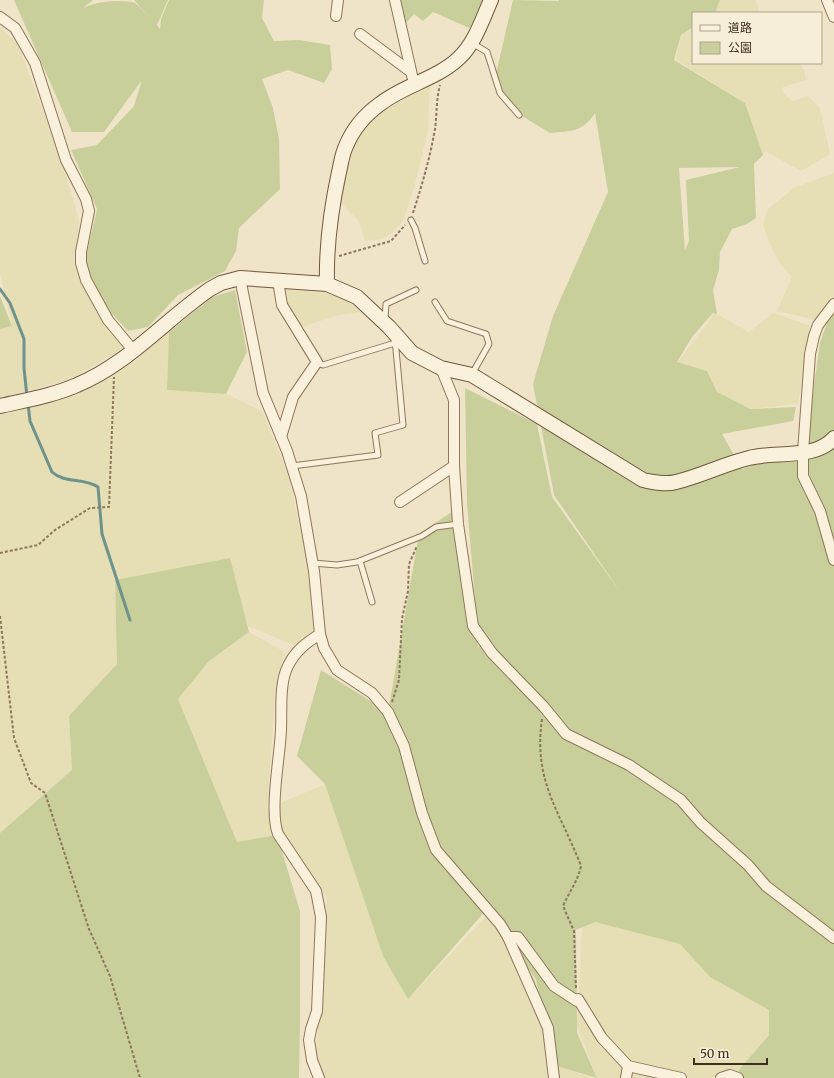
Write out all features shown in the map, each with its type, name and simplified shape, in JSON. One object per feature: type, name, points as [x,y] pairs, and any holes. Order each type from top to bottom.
[{"type":"street","points":[[336,16],[338,0]]},
{"type":"street","points":[[395,0],[412,78]]},
{"type":"street","points":[[327,284],[326,260],[330,224],[345,146],[358,124],[380,103],[412,78],[445,69],[459,58],[471,43],[491,0]]},
{"type":"street","points":[[827,0],[834,17]]},
{"type":"street","points":[[0,17],[15,28],[35,63],[66,160],[86,199],[89,211],[81,252],[86,280],[108,320],[133,350]]},
{"type":"street","points":[[360,34],[412,78]]},
{"type":"street","points":[[240,278],[263,393],[292,466],[301,496],[313,563],[320,634],[324,648],[336,670],[372,693],[388,712],[404,746],[422,812],[436,850],[500,924],[508,937],[548,1028],[554,1078]]},
{"type":"street","points":[[0,406],[34,399],[78,385],[115,364],[206,292],[221,283],[240,278],[327,284],[357,297],[384,323],[395,339],[412,353],[441,368],[472,375],[643,480],[656,483],[675,483],[750,457],[803,452],[827,446],[834,438]]},
{"type":"street","points":[[278,281],[282,305],[316,362],[294,397],[280,437]]},
{"type":"street","points":[[834,304],[818,325],[810,354],[803,452],[803,476],[820,511],[834,560]]},
{"type":"street","points":[[441,368],[454,400],[454,466],[458,524],[473,626],[492,653],[544,707],[566,734],[629,765],[681,800],[701,823],[748,865],[766,886],[834,938]]},
{"type":"street","points":[[400,502],[454,466]]},
{"type":"street","points":[[319,1078],[312,1060],[309,1040],[317,1011],[321,917],[320,902],[316,891],[278,834],[275,827],[276,784],[281,730],[282,696],[287,667],[297,650],[320,634]]},
{"type":"street","points":[[508,937],[518,937],[554,986],[577,1001],[578,999],[585,1008],[602,1038],[628,1066],[681,1078]]},
{"type":"street","points":[[626,1078],[628,1066]]},
{"type":"street","points":[[721,1078],[730,1075],[738,1078]]},
{"type":"lane","points":[[471,43],[487,52],[500,93],[519,115]]},
{"type":"lane","points":[[411,220],[415,228],[425,261]]},
{"type":"lane","points":[[384,323],[386,304],[416,290]]},
{"type":"lane","points":[[435,302],[447,321],[486,334],[489,344],[472,375]]},
{"type":"lane","points":[[292,466],[378,455],[375,434],[403,425],[395,339],[323,365],[316,362]]},
{"type":"lane","points":[[313,563],[337,565],[360,561],[422,536],[436,527],[458,524]]},
{"type":"lane","points":[[360,561],[372,602]]},
{"type":"path","points":[[326,260],[391,241],[411,220],[424,178],[435,127],[437,97],[445,69]]},
{"type":"path","points":[[0,553],[38,545],[55,530],[90,508],[109,506],[115,364]]},
{"type":"path","points":[[388,712],[399,680],[402,619],[408,590],[409,564],[422,536]]},
{"type":"path","points":[[0,616],[14,738],[31,783],[45,793],[89,929],[110,976],[140,1078]]},
{"type":"path","points":[[544,707],[540,734],[542,773],[553,807],[570,838],[581,866],[579,876],[569,891],[563,906],[574,931],[577,1001]]},
{"type":"shaded area","points":[[719,0],[756,0],[760,12],[715,12]]},
{"type":"shaded area","points":[[0,27],[18,44],[64,167],[79,221],[74,262],[99,318],[125,348],[68,380],[0,398],[0,329],[12,325],[0,275]]},
{"type":"shaded area","points":[[692,28],[692,64],[800,64],[805,72],[806,80],[783,87],[784,94],[792,101],[808,96],[820,108],[830,154],[801,171],[765,151],[763,155],[744,102],[676,60],[681,35]]},
{"type":"shaded area","points":[[431,83],[428,131],[415,184],[403,221],[393,232],[382,239],[365,241],[359,221],[340,202],[350,152],[363,129],[377,115]]},
{"type":"shaded area","points":[[834,173],[834,297],[816,320],[777,311],[792,277],[779,262],[767,237],[763,224],[768,209],[794,188]]},
{"type":"shaded area","points":[[285,290],[326,293],[347,301],[361,312],[338,315],[302,327],[287,301]]},
{"type":"shaded area","points":[[715,313],[749,332],[773,313],[811,326],[798,404],[750,409],[724,399],[717,392],[707,371],[677,363]]},
{"type":"shaded area","points":[[169,332],[167,390],[226,394],[262,411],[288,474],[308,563],[315,629],[294,645],[248,626],[227,559],[115,580],[117,664],[69,716],[72,770],[0,833],[0,412],[73,395],[84,390],[134,362]]},
{"type":"shaded area","points":[[249,632],[285,652],[276,687],[267,809],[325,784],[378,940],[408,999],[490,912],[536,979],[557,1066],[592,1078],[321,1078],[316,1059],[320,964],[326,896],[277,835],[237,842],[178,699],[209,661]]},
{"type":"shaded area","points":[[594,922],[680,944],[710,977],[769,1010],[769,1035],[732,1078],[597,1078],[577,1026],[582,927]]},
{"type":"green space","points":[[14,0],[93,0],[83,8],[108,2],[133,2],[150,18],[134,0],[168,0],[157,25],[160,29],[161,19],[169,0],[264,0],[262,18],[274,41],[299,40],[330,45],[332,69],[324,83],[288,70],[262,79],[273,108],[279,139],[280,189],[239,228],[236,251],[225,271],[178,295],[148,327],[128,331],[112,314],[89,278],[86,257],[97,209],[71,150],[97,145],[134,106],[142,80],[104,132],[72,132]]},
{"type":"green space","points":[[396,0],[486,0],[474,30],[433,12],[423,21],[414,14],[407,22],[403,22]]},
{"type":"green space","points":[[513,0],[720,0],[715,12],[692,12],[692,28],[681,35],[674,60],[745,103],[763,155],[754,164],[756,218],[747,224],[732,229],[720,252],[719,270],[713,290],[717,314],[713,313],[692,337],[677,362],[707,371],[717,392],[750,409],[796,407],[793,421],[722,434],[742,469],[805,448],[820,343],[827,323],[834,314],[834,1078],[732,1078],[769,1035],[769,1010],[710,977],[680,944],[595,922],[576,930],[577,1033],[597,1078],[553,1065],[536,979],[487,909],[408,999],[383,956],[325,784],[297,756],[321,670],[388,712],[419,534],[456,509],[473,626],[479,649],[467,503],[465,388],[537,424],[552,497],[621,593],[554,495],[533,384],[553,316],[608,192],[595,113],[586,124],[581,127],[570,131],[550,133],[522,116],[503,92],[495,78]],"holes":[[[740,167],[686,180],[689,241],[685,250],[679,168]]]},
{"type":"green space","points":[[235,290],[247,352],[226,394],[167,390],[169,332],[212,297]]},
{"type":"green space","points":[[0,296],[12,326],[0,329]]},
{"type":"green space","points":[[230,558],[249,632],[209,661],[178,699],[237,842],[277,835],[300,911],[299,1078],[0,1078],[0,833],[72,770],[69,716],[117,664],[115,580]]},
{"type":"waterway","points":[[0,289],[10,303],[24,339],[24,368],[27,397]]},
{"type":"waterway","points":[[28,404],[30,421],[52,472],[63,478],[87,482],[98,487],[102,534],[130,620]]}]
